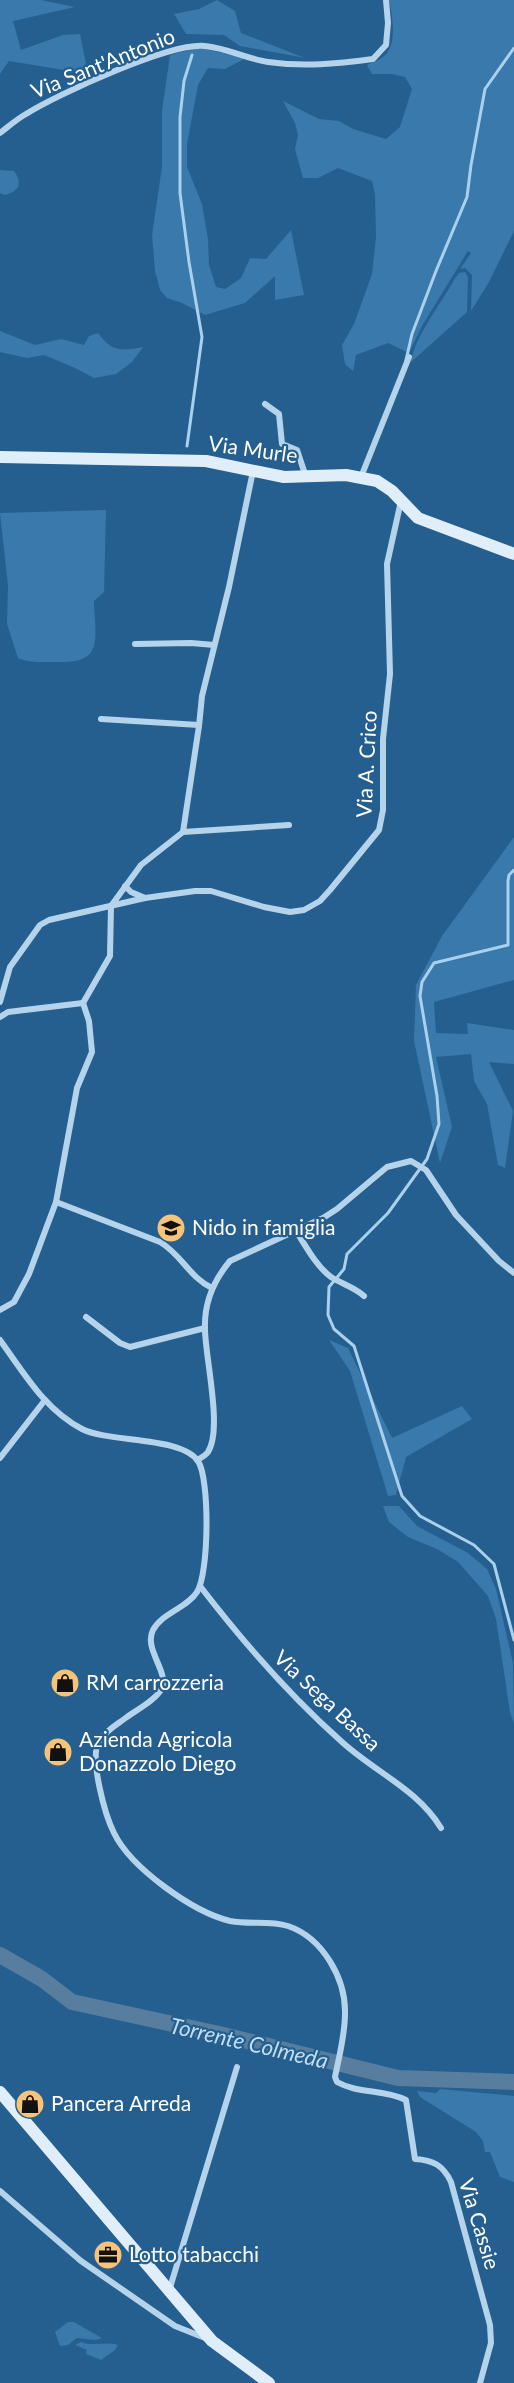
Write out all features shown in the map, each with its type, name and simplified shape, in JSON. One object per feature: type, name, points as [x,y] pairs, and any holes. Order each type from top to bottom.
[{"type":"main road","name":"Via Murle","points":[[0,456],[206,461],[284,477],[346,476],[377,481],[392,491],[418,518],[514,554]]},
{"type":"main road","points":[[0,2092],[212,2341],[269,2383]]},
{"type":"street","name":"Via Sant'Antonio","points":[[0,133],[26,114],[91,82],[186,47],[205,46],[266,62],[321,66],[373,59],[386,45],[388,23],[386,0]]},
{"type":"street","points":[[361,478],[409,357]]},
{"type":"street","points":[[265,404],[279,414],[282,444],[297,450],[306,477]]},
{"type":"street","points":[[0,1310],[14,1302],[29,1274],[56,1202],[77,1088],[92,1052],[89,1021],[83,1003],[110,956],[111,906],[147,859],[179,838],[183,832],[200,724],[202,696],[230,587],[253,471]]},
{"type":"street","name":"Via A. Crico","points":[[0,1003],[10,967],[40,925],[49,920],[145,898],[195,891],[211,891],[290,912],[304,910],[320,901],[379,830],[383,810],[383,739],[390,674],[387,564],[401,501]]},
{"type":"street","points":[[135,644],[214,645]]},
{"type":"street","points":[[101,719],[200,724]]},
{"type":"street","points":[[183,832],[289,825]]},
{"type":"street","points":[[125,886],[131,892],[145,898]]},
{"type":"street","points":[[0,1003],[8,1012]]},
{"type":"street","points":[[0,1017],[8,1012],[83,1003]]},
{"type":"street","points":[[197,1460],[207,1452],[213,1437],[213,1405],[205,1328],[212,1288],[218,1275],[230,1261],[297,1231],[337,1209],[387,1167],[405,1161],[426,1170],[456,1215],[499,1261],[514,1273]]},
{"type":"street","points":[[56,1202],[160,1242],[171,1250],[190,1273],[212,1288]]},
{"type":"street","points":[[297,1231],[317,1263],[329,1276],[356,1288],[364,1296]]},
{"type":"street","points":[[86,1317],[120,1343],[130,1347],[205,1328]]},
{"type":"street","points":[[0,1340],[45,1400],[69,1421],[91,1433],[172,1447],[190,1454],[197,1460],[204,1478],[206,1511],[205,1558],[200,1586]]},
{"type":"street","points":[[0,1458],[45,1400]]},
{"type":"street","name":"Via Sega Bassa","points":[[200,1586],[251,1652],[341,1742],[370,1765],[397,1781],[432,1813],[441,1828]]},
{"type":"street","name":"Via Cassie","points":[[200,1586],[194,1596],[157,1624],[152,1632],[151,1647],[163,1678],[161,1690],[107,1732],[97,1746],[95,1770],[113,1832],[127,1851],[153,1877],[194,1906],[233,1922],[285,1925],[312,1940],[331,1963],[344,1993],[344,2032],[335,2077],[337,2082],[351,2088],[406,2100],[415,2159],[435,2162],[447,2174],[480,2282],[490,2325],[491,2343],[480,2383]]},
{"type":"street","points":[[169,2291],[237,2067]]},
{"type":"street","points":[[0,2191],[81,2261],[175,2326],[212,2341]]},
{"type":"shaded area","points":[[0,0],[41,0],[75,7],[13,21],[21,50],[63,35],[80,34],[88,74],[9,61],[0,74]]},
{"type":"shaded area","points":[[217,0],[235,11],[241,33],[305,58],[240,46],[224,35],[186,34],[174,14],[199,9]]},
{"type":"shaded area","points":[[389,0],[514,0],[514,231],[489,282],[471,311],[472,275],[465,268],[460,269],[471,253],[468,251],[422,326],[409,353],[388,343],[356,355],[353,371],[345,364],[342,345],[354,324],[372,274],[376,237],[375,194],[372,181],[338,168],[318,178],[303,178],[295,149],[298,135],[295,123],[283,101],[319,119],[339,121],[353,129],[386,139],[400,127],[412,89],[405,77],[392,74],[372,74],[367,65],[383,57],[390,48],[393,27]]},
{"type":"shaded area","points":[[192,49],[205,49],[246,58],[225,69],[208,68],[198,85],[187,144],[187,167],[202,204],[208,239],[209,265],[216,287],[225,289],[241,278],[250,258],[266,259],[291,230],[304,295],[275,300],[275,276],[245,303],[205,315],[167,298],[160,290],[155,271],[152,235],[162,167],[162,111],[170,55]]},
{"type":"shaded area","points":[[0,170],[14,171],[19,183],[14,191],[5,195],[0,193]]},
{"type":"shaded area","points":[[465,272],[468,277],[467,312],[411,362],[418,341],[430,319],[455,278],[459,273]]},
{"type":"shaded area","points":[[0,331],[35,345],[61,339],[84,345],[89,336],[98,333],[108,344],[117,349],[143,347],[132,362],[116,374],[94,378],[44,355],[27,358],[0,352]]},
{"type":"shaded area","points":[[106,510],[104,592],[94,601],[95,638],[90,654],[72,662],[37,662],[18,658],[7,624],[8,586],[0,513]]},
{"type":"shaded area","points":[[514,837],[514,980],[434,1002],[436,1033],[468,1034],[467,1023],[514,1030],[514,1064],[489,1062],[513,1111],[505,1168],[498,1165],[487,1104],[474,1081],[471,1054],[436,1057],[452,1127],[440,1163],[414,1041],[416,985],[442,936]]},
{"type":"shaded area","points":[[329,1340],[348,1348],[392,1438],[462,1406],[472,1419],[406,1457],[396,1495],[388,1496],[350,1371]]},
{"type":"shaded area","points":[[383,1506],[399,1506],[417,1526],[468,1553],[487,1569],[496,1589],[513,1663],[514,1724],[510,1712],[496,1619],[488,1596],[458,1562],[437,1549],[408,1537],[389,1522]]},
{"type":"shaded area","points":[[440,2089],[514,2096],[514,2182],[500,2177],[490,2152],[485,2152],[483,2141],[476,2132],[420,2097],[417,2091],[436,2093]]},
{"type":"shaded area","points":[[68,2322],[74,2322],[102,2338],[96,2340],[77,2338],[68,2345],[60,2346],[55,2332]]},
{"type":"shaded area","points":[[81,2342],[118,2345],[101,2360],[86,2354],[87,2350],[75,2345]]},
{"type":"waterway","points":[[406,360],[412,334],[467,197],[485,89],[514,48]]},
{"type":"waterway","points":[[187,446],[202,337],[180,193],[180,117],[184,81],[192,55]]},
{"type":"waterway","points":[[514,870],[509,875],[508,881],[508,945],[434,963],[422,982],[420,996],[437,1096],[439,1124],[427,1159],[388,1213],[347,1254],[344,1269],[329,1287],[328,1315],[334,1329],[354,1346],[402,1496],[420,1516],[474,1545],[494,1564],[514,1640]]},
{"type":"waterway","name":"Torrente Colmeda","points":[[0,1955],[42,1979],[72,2002],[219,2034],[398,2078],[514,2082]]},
{"type":"place","name":"Nido in famiglia","points":[[171,1228]]},
{"type":"place","name":"RM carrozzeria","points":[[65,1683]]},
{"type":"place","name":"Azienda Agricola Donazzolo Diego","points":[[58,1752]]},
{"type":"place","name":"Pancera Arreda","points":[[30,2104]]},
{"type":"place","name":"Lotto tabacchi","points":[[108,2255]]}]
